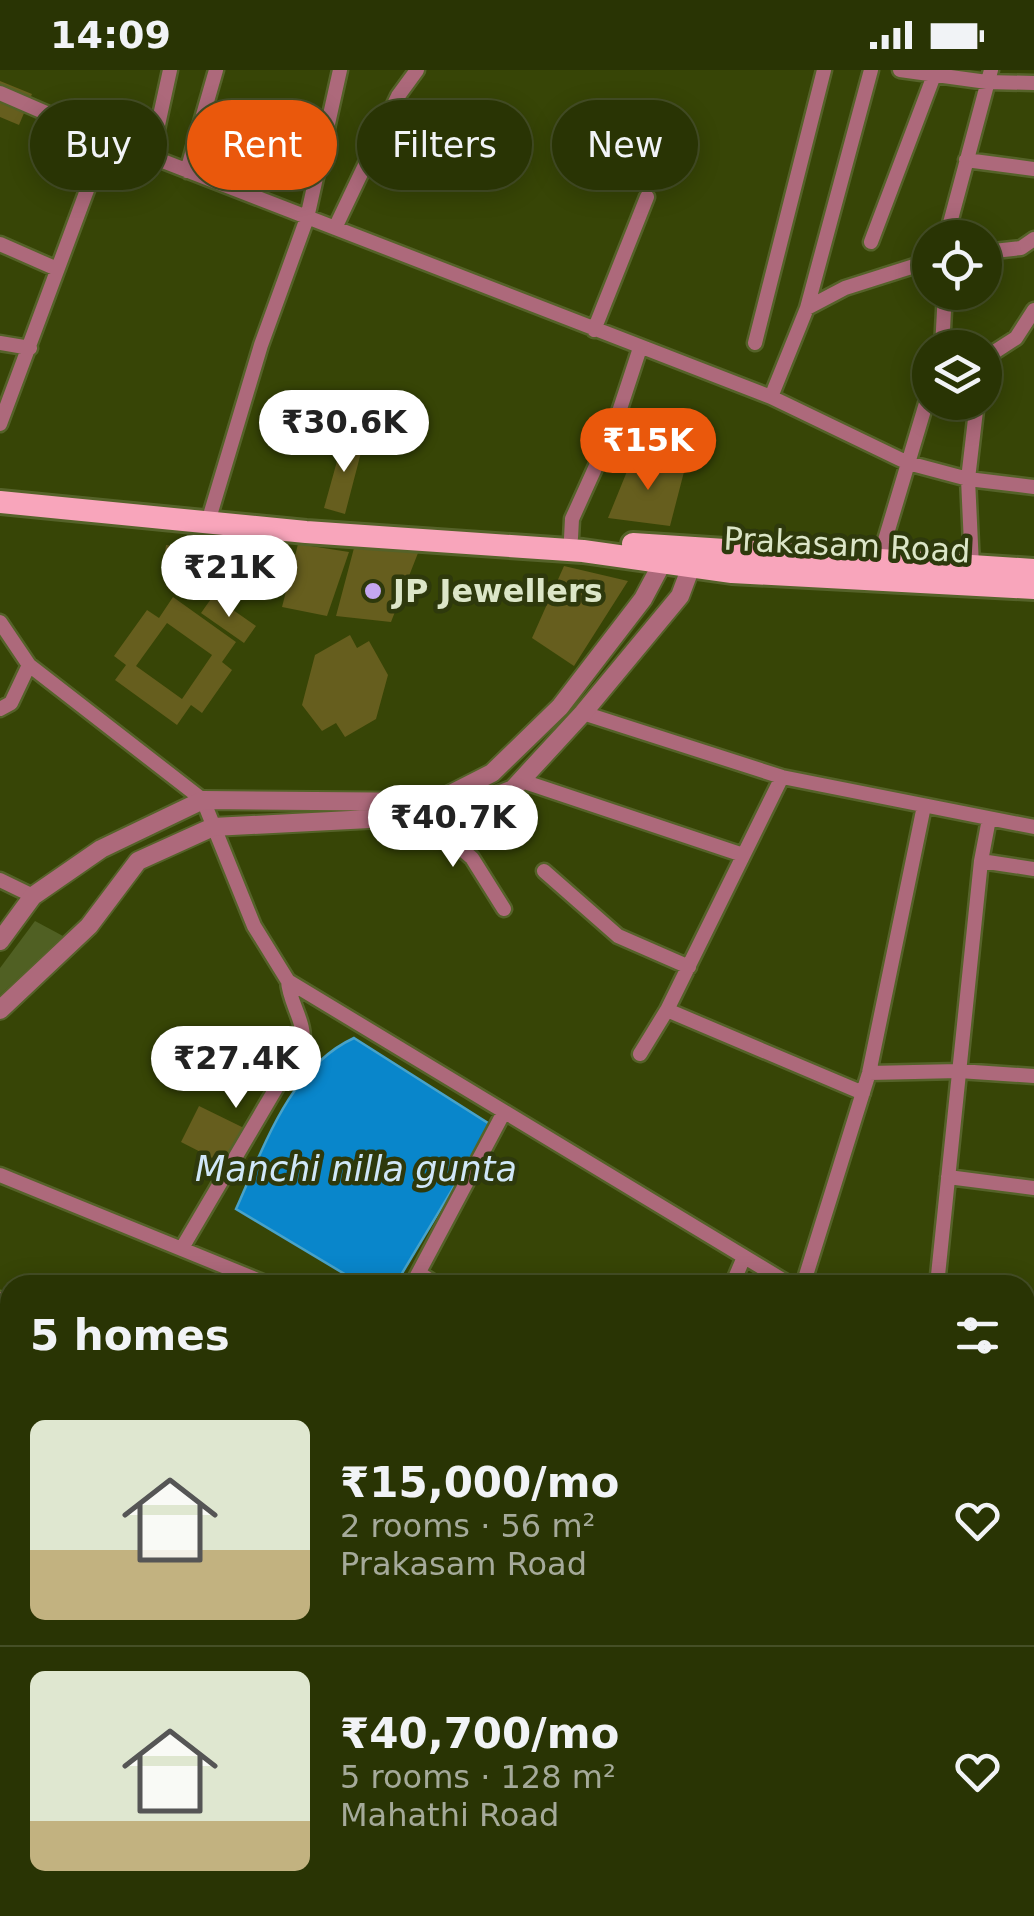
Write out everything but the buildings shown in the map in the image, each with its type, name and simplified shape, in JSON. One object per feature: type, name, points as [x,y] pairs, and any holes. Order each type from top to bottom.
[{"type":"main road","name":"Prakasam Road","points":[[0,492],[572,538],[694,559],[1034,588]]},
{"type":"main road","name":"Prakasam Road","points":[[0,502],[306,532],[666,555]]},
{"type":"main road","name":"Prakasam Road","points":[[694,559],[879,560],[1034,570]]},
{"type":"street","points":[[163,100],[170,70]]},
{"type":"street","points":[[205,100],[213,70]]},
{"type":"street","points":[[212,512],[261,345],[307,218],[340,70]]},
{"type":"street","points":[[335,228],[398,96],[417,70]]},
{"type":"street","points":[[756,343],[824,70]]},
{"type":"street","points":[[771,397],[807,308],[871,70]]},
{"type":"street","points":[[900,70],[989,76],[1034,84]]},
{"type":"street","points":[[870,242],[936,72]]},
{"type":"street","points":[[951,220],[989,76]]},
{"type":"street","points":[[0,93],[30,106]]},
{"type":"street","points":[[966,160],[1034,169]]},
{"type":"street","points":[[167,163],[187,171]]},
{"type":"street","points":[[0,424],[87,190]]},
{"type":"street","points":[[236,190],[771,397],[908,462],[968,479],[1034,488]]},
{"type":"street","points":[[594,330],[648,197]]},
{"type":"street","points":[[1002,250],[1021,248],[1034,239]]},
{"type":"street","points":[[0,244],[57,269]]},
{"type":"street","points":[[807,308],[845,288],[912,267]]},
{"type":"street","points":[[1002,347],[1016,338],[1034,310]]},
{"type":"street","points":[[0,343],[30,348]]},
{"type":"street","points":[[572,538],[572,519],[615,424],[640,348]]},
{"type":"street","points":[[879,560],[921,420]]},
{"type":"street","points":[[972,566],[968,479],[975,420]]},
{"type":"street","points":[[0,941],[33,896],[101,849],[203,800],[435,802],[492,773],[560,706],[642,599],[666,555]]},
{"type":"street","points":[[0,1010],[89,926],[138,862],[213,827],[447,815],[498,796],[522,781],[680,596],[694,559]]},
{"type":"street","points":[[0,622],[7,648],[203,800],[254,926],[288,981],[292,1008],[304,1029],[302,1044],[182,1248]]},
{"type":"street","points":[[0,709],[11,704],[29,665]]},
{"type":"street","points":[[583,713],[782,777],[1034,826]]},
{"type":"street","points":[[640,1054],[689,967],[782,777]]},
{"type":"street","points":[[522,781],[743,855]]},
{"type":"street","points":[[806,1275],[869,1073],[924,806]]},
{"type":"street","points":[[447,815],[452,841],[472,858],[504,909]]},
{"type":"street","points":[[938,1275],[981,861],[989,819]]},
{"type":"street","points":[[981,861],[1034,869]]},
{"type":"street","points":[[544,870],[618,936],[689,967]]},
{"type":"street","points":[[0,880],[33,896]]},
{"type":"street","points":[[288,981],[774,1275]]},
{"type":"street","points":[[666,1010],[863,1093]]},
{"type":"street","points":[[869,1073],[958,1071],[1034,1076]]},
{"type":"street","points":[[417,1275],[504,1112]]},
{"type":"street","points":[[0,1175],[246,1275]]},
{"type":"street","points":[[948,1177],[1034,1188]]},
{"type":"street","points":[[736,1275],[744,1257]]},
{"type":"green space","points":[[35,921],[63,936],[0,995],[0,968]]},
{"type":"water","name":"Manchi nilla gunta","points":[[354,1038],[491,1125],[401,1275],[346,1275],[236,1209],[281,1112],[312,1069]]},
{"type":"place","name":"JP Jewellers","points":[[373,591]]}]
